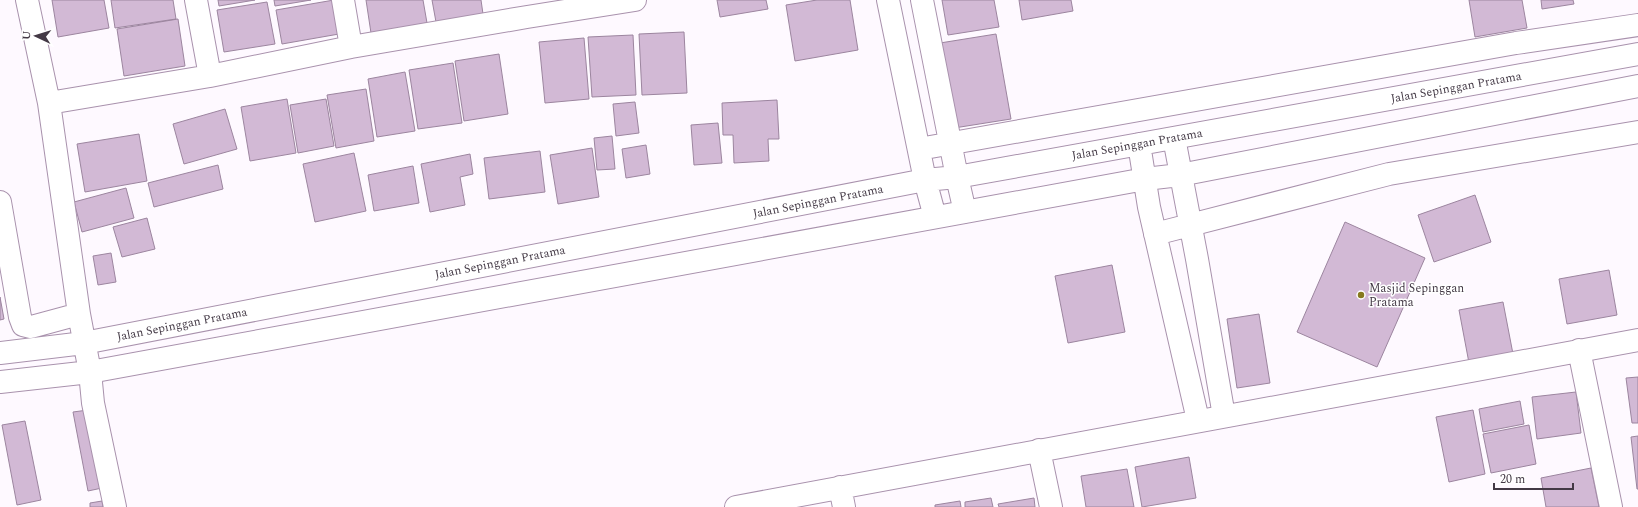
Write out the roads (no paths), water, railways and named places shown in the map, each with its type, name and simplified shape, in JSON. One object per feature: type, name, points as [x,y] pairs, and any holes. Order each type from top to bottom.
[{"type":"street","points":[[27,0],[49,103],[79,314],[90,372],[93,402],[115,507]]},
{"type":"street","points":[[196,0],[210,76]]},
{"type":"street","points":[[343,0],[351,47]]},
{"type":"street","points":[[49,103],[210,76],[351,47],[525,8],[635,0]]},
{"type":"street","points":[[888,0],[925,180],[935,216]]},
{"type":"street","points":[[922,0],[965,212]]},
{"type":"street","points":[[919,149],[1516,43],[1638,25]]},
{"type":"street","name":"Jalan Sepinggan Pratama","points":[[0,353],[84,343],[925,180],[957,177],[1638,54]]},
{"type":"street","points":[[0,382],[90,372],[541,290],[935,216],[965,212],[1145,179],[1180,175],[1638,86]]},
{"type":"street","points":[[1155,234],[1389,174],[1638,132]]},
{"type":"street","points":[[1174,138],[1224,416]]},
{"type":"street","points":[[1139,144],[1155,234],[1198,420]]},
{"type":"street","points":[[0,202],[20,317],[24,325],[31,327],[79,314]]},
{"type":"street","points":[[736,507],[842,497],[1039,450],[1638,340]]},
{"type":"street","points":[[1579,350],[1610,507]]},
{"type":"street","points":[[1039,450],[1051,507]]},
{"type":"place","name":"Masjid Sepinggan Pratama","points":[[1361,295]]}]
